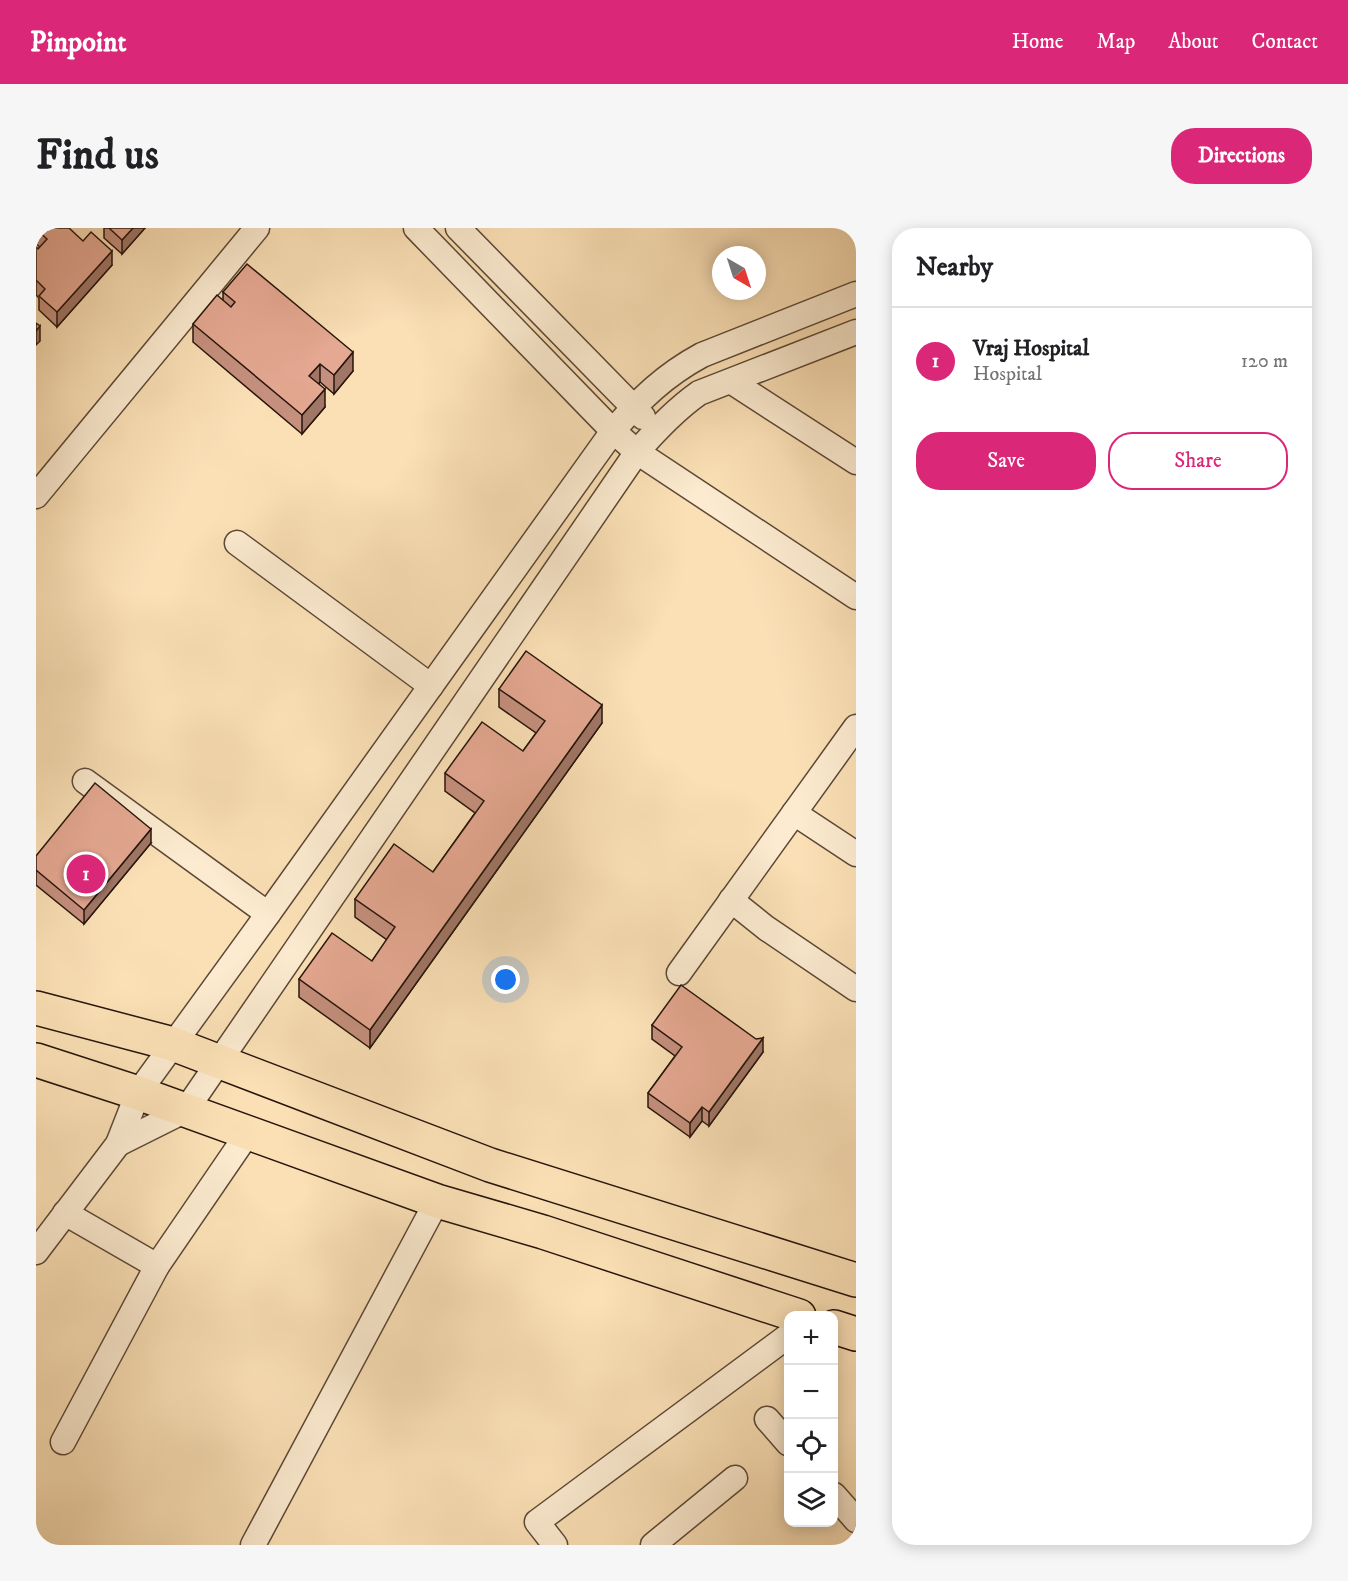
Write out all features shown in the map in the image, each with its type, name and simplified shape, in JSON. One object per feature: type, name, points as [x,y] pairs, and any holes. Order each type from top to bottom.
[{"type":"highway","points":[[36,1008],[172,1044],[490,1165],[856,1280]]},
{"type":"highway","points":[[36,1060],[138,1093],[437,1201],[543,1232],[784,1311]]},
{"type":"highway","points":[[838,1328],[856,1334]]},
{"type":"street","points":[[36,496],[257,228]]},
{"type":"street","points":[[416,228],[613,431],[637,452],[856,597]]},
{"type":"street","points":[[458,228],[657,429]]},
{"type":"street","points":[[36,1252],[118,1144],[138,1093],[172,1044],[268,914],[613,431],[633,407],[648,391],[680,367],[702,355],[856,294]]},
{"type":"street","points":[[118,1144],[186,1110],[637,452],[657,429],[682,405],[699,393],[856,332]]},
{"type":"street","points":[[732,382],[856,462]]},
{"type":"street","points":[[237,543],[431,686]]},
{"type":"street","points":[[679,973],[856,727]]},
{"type":"street","points":[[85,781],[268,914]]},
{"type":"street","points":[[794,813],[856,854]]},
{"type":"street","points":[[731,900],[766,928],[856,989]]},
{"type":"street","points":[[63,1442],[157,1266],[248,1133]]},
{"type":"street","points":[[253,1545],[437,1201]]},
{"type":"street","points":[[65,1213],[157,1266]]},
{"type":"street","points":[[555,1545],[537,1522],[784,1340]]},
{"type":"street","points":[[767,1419],[784,1438]]},
{"type":"street","points":[[652,1545],[735,1478]]},
{"type":"street","points":[[838,1500],[856,1520]]},
{"type":"building","points":[[36,228],[69,228],[83,241],[91,232],[112,251],[57,312],[39,296],[45,289],[36,280],[36,247],[38,249],[47,239]]},
{"type":"building","points":[[109,228],[133,228],[122,240]]},
{"type":"building","points":[[247,264],[353,352],[334,375],[320,364],[309,376],[325,389],[302,415],[193,324],[217,295],[231,307],[235,302],[223,292]]},
{"type":"building","points":[[526,651],[602,705],[370,1030],[299,979],[332,933],[372,961],[395,927],[355,899],[394,844],[433,872],[484,801],[445,773],[482,722],[523,751],[545,721],[499,689]]},
{"type":"building","points":[[95,783],[151,829],[84,910],[36,870],[36,856]]},
{"type":"building","points":[[681,985],[756,1039],[763,1038],[709,1112],[702,1107],[690,1123],[648,1093],[682,1047],[652,1025]]},
{"type":"place","name":"Vraj Hospital","points":[[86,874]]}]
